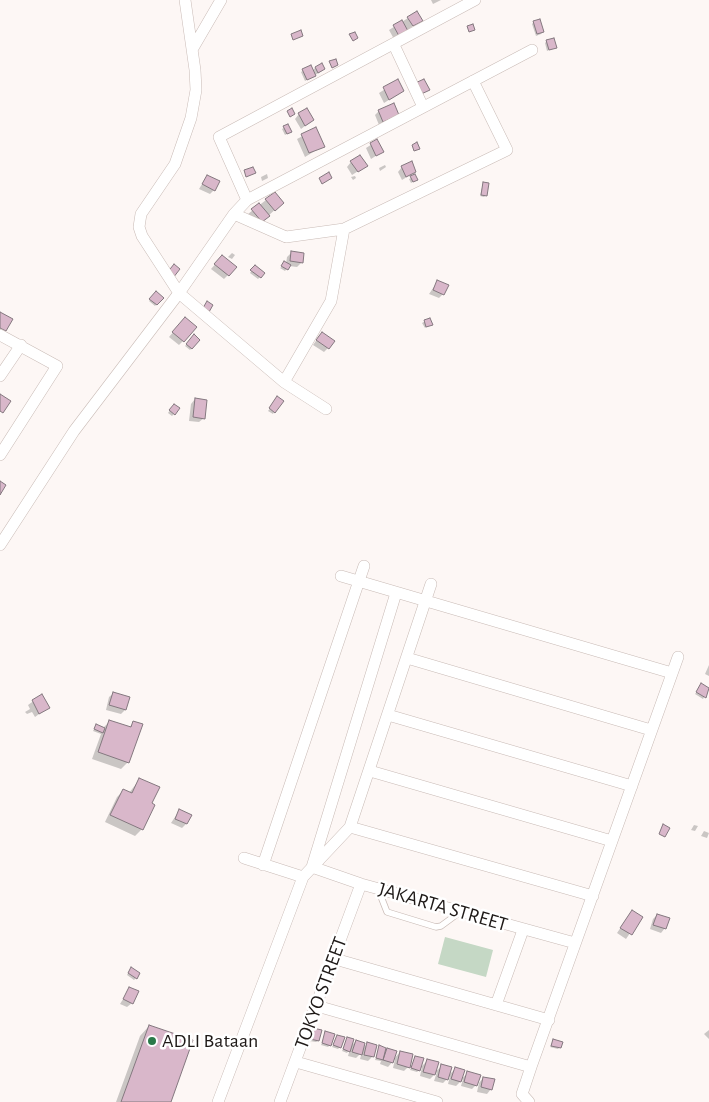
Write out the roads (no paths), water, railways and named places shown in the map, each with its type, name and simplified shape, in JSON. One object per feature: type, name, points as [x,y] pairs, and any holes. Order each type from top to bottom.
[{"type":"street","points":[[185,0],[193,48],[196,90],[186,136],[175,164],[139,220],[142,236],[179,293],[284,382],[326,409]]},
{"type":"street","points":[[193,48],[221,0]]},
{"type":"street","points":[[248,200],[219,137],[394,44],[470,1]]},
{"type":"street","points":[[394,44],[423,108]]},
{"type":"street","points":[[0,545],[74,431],[179,293],[234,214],[248,200],[532,50]]},
{"type":"street","points":[[234,214],[286,237],[344,229],[507,150],[473,81]]},
{"type":"street","points":[[284,382],[330,301],[344,229]]},
{"type":"street","points":[[0,335],[57,366],[0,455]]},
{"type":"street","points":[[0,376],[20,345]]},
{"type":"street","points":[[263,865],[364,566]]},
{"type":"street","points":[[342,576],[672,674]]},
{"type":"street","points":[[218,1102],[303,877],[350,827],[431,584]]},
{"type":"street","points":[[312,867],[396,593]]},
{"type":"street","points":[[529,1102],[522,1094],[531,1067],[678,657]]},
{"type":"street","points":[[407,658],[651,730]]},
{"type":"street","points":[[388,716],[632,786]]},
{"type":"street","points":[[370,771],[612,841]]},
{"type":"street","points":[[350,827],[593,896]]},
{"type":"street","points":[[244,858],[303,877]]},
{"type":"street","name":"JAKARTA STREET","points":[[312,867],[378,889],[575,943]]},
{"type":"street","name":"TOKYO STREET","points":[[280,1102],[361,884]]},
{"type":"street","points":[[496,1005],[523,930]]},
{"type":"street","points":[[335,958],[549,1020]]},
{"type":"street","points":[[317,1006],[531,1067]]},
{"type":"street","points":[[296,1062],[437,1102]]},
{"type":"lane","points":[[378,889],[387,912],[436,927],[441,926],[460,912]]},
{"type":"place","name":"ADLI Bataan","points":[[152,1041]]}]
